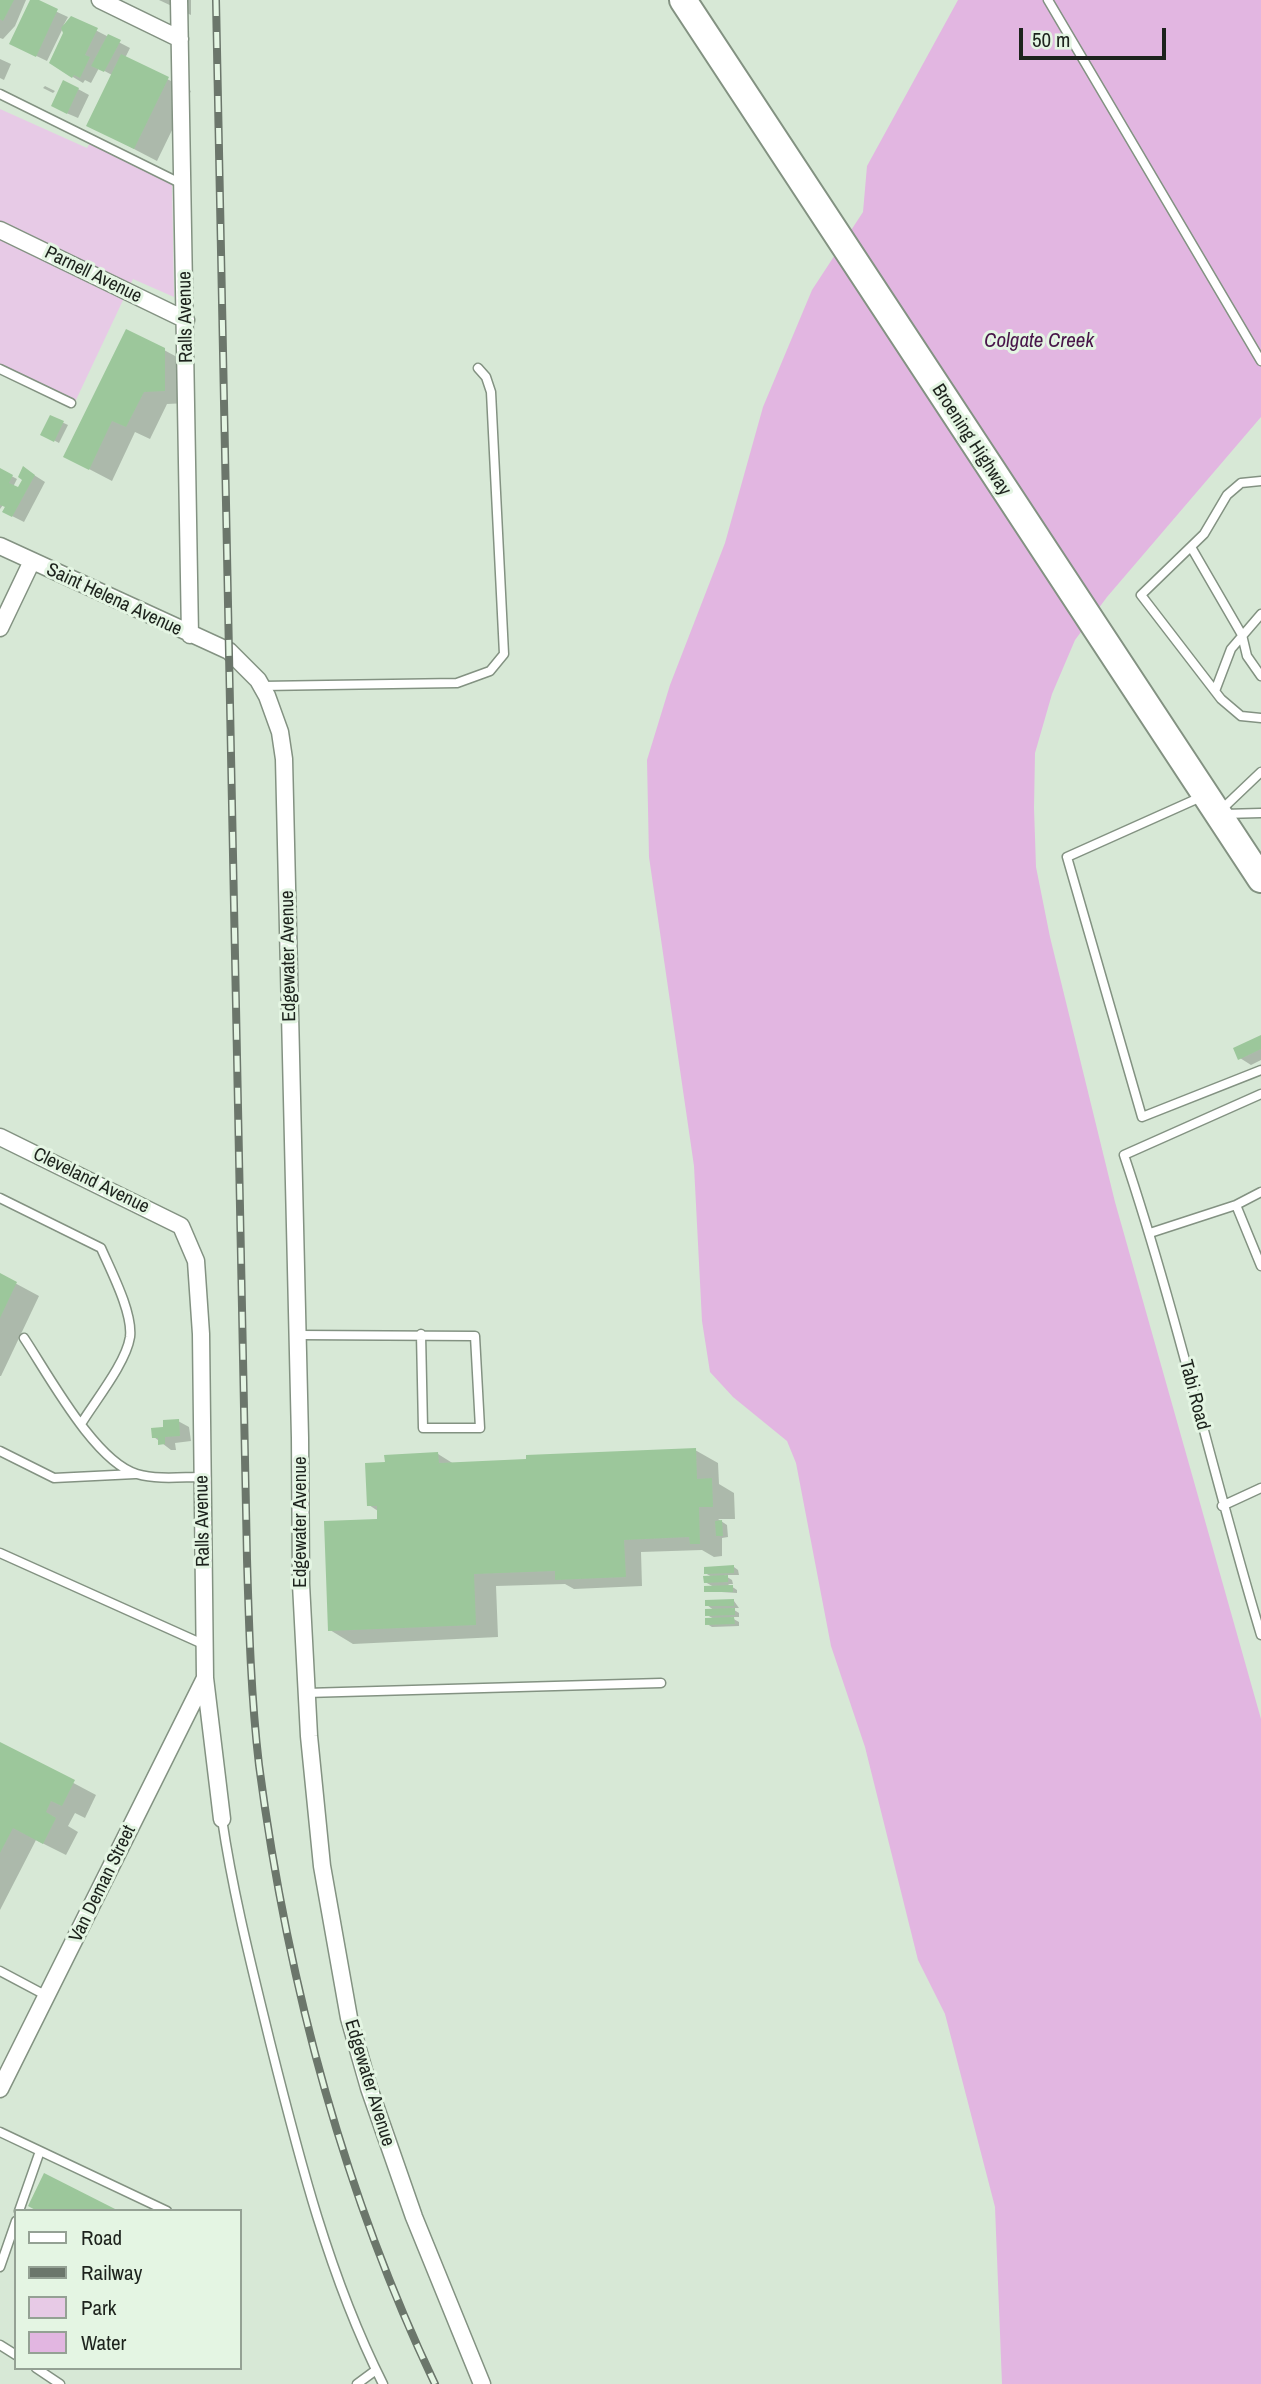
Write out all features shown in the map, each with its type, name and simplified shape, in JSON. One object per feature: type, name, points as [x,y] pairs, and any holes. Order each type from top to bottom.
[{"type":"main road","name":"Broening Highway","points":[[683,0],[1109,652],[1261,879]]},
{"type":"street","points":[[100,0],[180,39]]},
{"type":"street","name":"Ralls Avenue","points":[[179,0],[190,635]]},
{"type":"street","name":"Parnell Avenue","points":[[0,230],[186,320]]},
{"type":"street","name":"Saint Helena Avenue","points":[[0,545],[229,651]]},
{"type":"street","points":[[0,628],[32,561]]},
{"type":"street","name":"Edgewater Avenue","points":[[229,651],[262,686],[281,732],[284,759],[298,1335],[301,1584],[306,1693],[322,1866],[349,2018],[386,2142],[482,2384]]},
{"type":"street","name":"Cleveland Avenue","points":[[0,1137],[181,1226]]},
{"type":"street","name":"Ralls Avenue","points":[[181,1226],[196,1261],[201,1334],[205,1678],[222,1819]]},
{"type":"street","name":"Van Deman Street","points":[[0,2089],[205,1678]]},
{"type":"lane","points":[[1048,0],[1261,361]]},
{"type":"lane","points":[[0,94],[183,184]]},
{"type":"lane","points":[[262,686],[457,683],[490,671],[504,654],[491,392],[486,377],[478,368]]},
{"type":"lane","points":[[0,369],[71,403]]},
{"type":"lane","points":[[1261,481],[1241,483],[1227,495],[1204,534],[1141,595],[1214,691],[1241,716],[1261,718]]},
{"type":"lane","points":[[1191,547],[1242,635],[1247,656],[1261,676]]},
{"type":"lane","points":[[1214,691],[1231,649],[1261,614]]},
{"type":"lane","points":[[1261,772],[1211,805],[1066,857],[1142,1117],[1261,1070]]},
{"type":"lane","points":[[1211,805],[1261,813]]},
{"type":"lane","name":"Tabi Road","points":[[1261,1094],[1124,1156],[1150,1233],[1222,1506],[1261,1635]]},
{"type":"lane","points":[[1150,1233],[1236,1205],[1261,1192]]},
{"type":"lane","points":[[0,1198],[101,1248],[123,1301],[130,1337],[120,1361],[80,1424]]},
{"type":"lane","points":[[1236,1205],[1261,1266]]},
{"type":"lane","points":[[298,1335],[421,1334],[475,1336],[480,1428],[423,1428],[421,1334]]},
{"type":"lane","points":[[23,1338],[98,1447],[135,1474]]},
{"type":"lane","points":[[0,1451],[54,1478],[135,1474],[165,1478],[202,1477]]},
{"type":"lane","points":[[1222,1506],[1261,1488]]},
{"type":"lane","points":[[0,1553],[205,1645]]},
{"type":"lane","points":[[306,1693],[661,1683]]},
{"type":"lane","points":[[222,1819],[252,1973],[286,2110],[351,2316],[383,2384]]},
{"type":"lane","points":[[0,1971],[47,1996]]},
{"type":"lane","points":[[0,2132],[163,2209]]},
{"type":"lane","points":[[20,2209],[40,2151]]},
{"type":"lane","points":[[0,2267],[14,2227]]},
{"type":"lane","points":[[39,2370],[60,2384]]},
{"type":"lane","points":[[357,2384],[376,2370]]},
{"type":"green space","points":[[0,109],[87,148],[90,143],[172,182],[174,297],[133,279],[75,402],[0,365]]},
{"type":"water","name":"Colgate Creek","points":[[958,0],[1261,0],[1261,417],[1107,597],[1075,640],[1052,694],[1035,753],[1034,808],[1036,867],[1050,937],[1115,1202],[1261,1719],[1261,2384],[1002,2384],[995,2207],[945,2014],[918,1960],[865,1747],[831,1646],[796,1463],[787,1441],[733,1397],[710,1372],[702,1321],[694,1166],[649,857],[647,760],[670,685],[725,543],[763,407],[812,290],[863,212],[867,166]]},
{"type":"building","points":[[0,0],[14,0],[3,21],[0,19]]},
{"type":"building","points":[[30,0],[39,0],[58,9],[36,57],[9,44]]},
{"type":"building","points":[[71,16],[98,28],[85,55],[90,57],[80,78],[74,75],[72,78],[49,63],[63,33],[61,28]]},
{"type":"building","points":[[108,34],[121,40],[104,72],[91,66]]},
{"type":"building","points":[[121,54],[169,77],[134,149],[86,126]]},
{"type":"building","points":[[63,80],[79,88],[67,114],[51,106]]},
{"type":"building","points":[[126,329],[165,348],[165,391],[144,392],[126,427],[112,421],[89,470],[63,457]]},
{"type":"building","points":[[50,415],[64,421],[54,442],[40,435]]},
{"type":"building","points":[[23,466],[35,475],[12,517],[2,512],[5,507],[0,505],[0,468],[13,475],[9,483],[18,487],[22,480],[18,477]]},
{"type":"building","points":[[1261,1035],[1261,1049],[1238,1060],[1233,1048]]},
{"type":"building","points":[[0,1273],[17,1282],[0,1318]]},
{"type":"building","points":[[179,1419],[180,1436],[165,1437],[165,1444],[158,1445],[158,1438],[152,1438],[151,1428],[163,1427],[163,1420]]},
{"type":"building","points":[[696,1448],[697,1479],[712,1478],[713,1507],[699,1507],[700,1544],[690,1544],[689,1537],[624,1540],[626,1577],[555,1580],[555,1571],[474,1574],[476,1625],[328,1631],[324,1521],[377,1519],[377,1506],[367,1506],[365,1463],[385,1462],[384,1455],[438,1452],[439,1463],[526,1459],[526,1455]]},
{"type":"building","points":[[722,1520],[723,1536],[716,1536],[715,1521]]},
{"type":"building","points":[[734,1565],[734,1573],[704,1574],[704,1567]]},
{"type":"building","points":[[728,1575],[728,1582],[704,1583],[703,1576]]},
{"type":"building","points":[[733,1585],[733,1592],[704,1592],[704,1586]]},
{"type":"building","points":[[734,1599],[734,1606],[705,1606],[705,1600]]},
{"type":"building","points":[[735,1608],[735,1615],[705,1616],[705,1609]]},
{"type":"building","points":[[734,1617],[735,1624],[705,1625],[705,1618]]},
{"type":"building","points":[[0,1742],[75,1780],[62,1806],[51,1801],[46,1812],[56,1818],[43,1844],[13,1828],[0,1853]]},
{"type":"building","points":[[44,2173],[115,2209],[33,2209],[28,2206]]},
{"type":"railway","points":[[216,0],[247,1559],[256,1739],[285,1925],[323,2082],[372,2235],[435,2384]]}]
